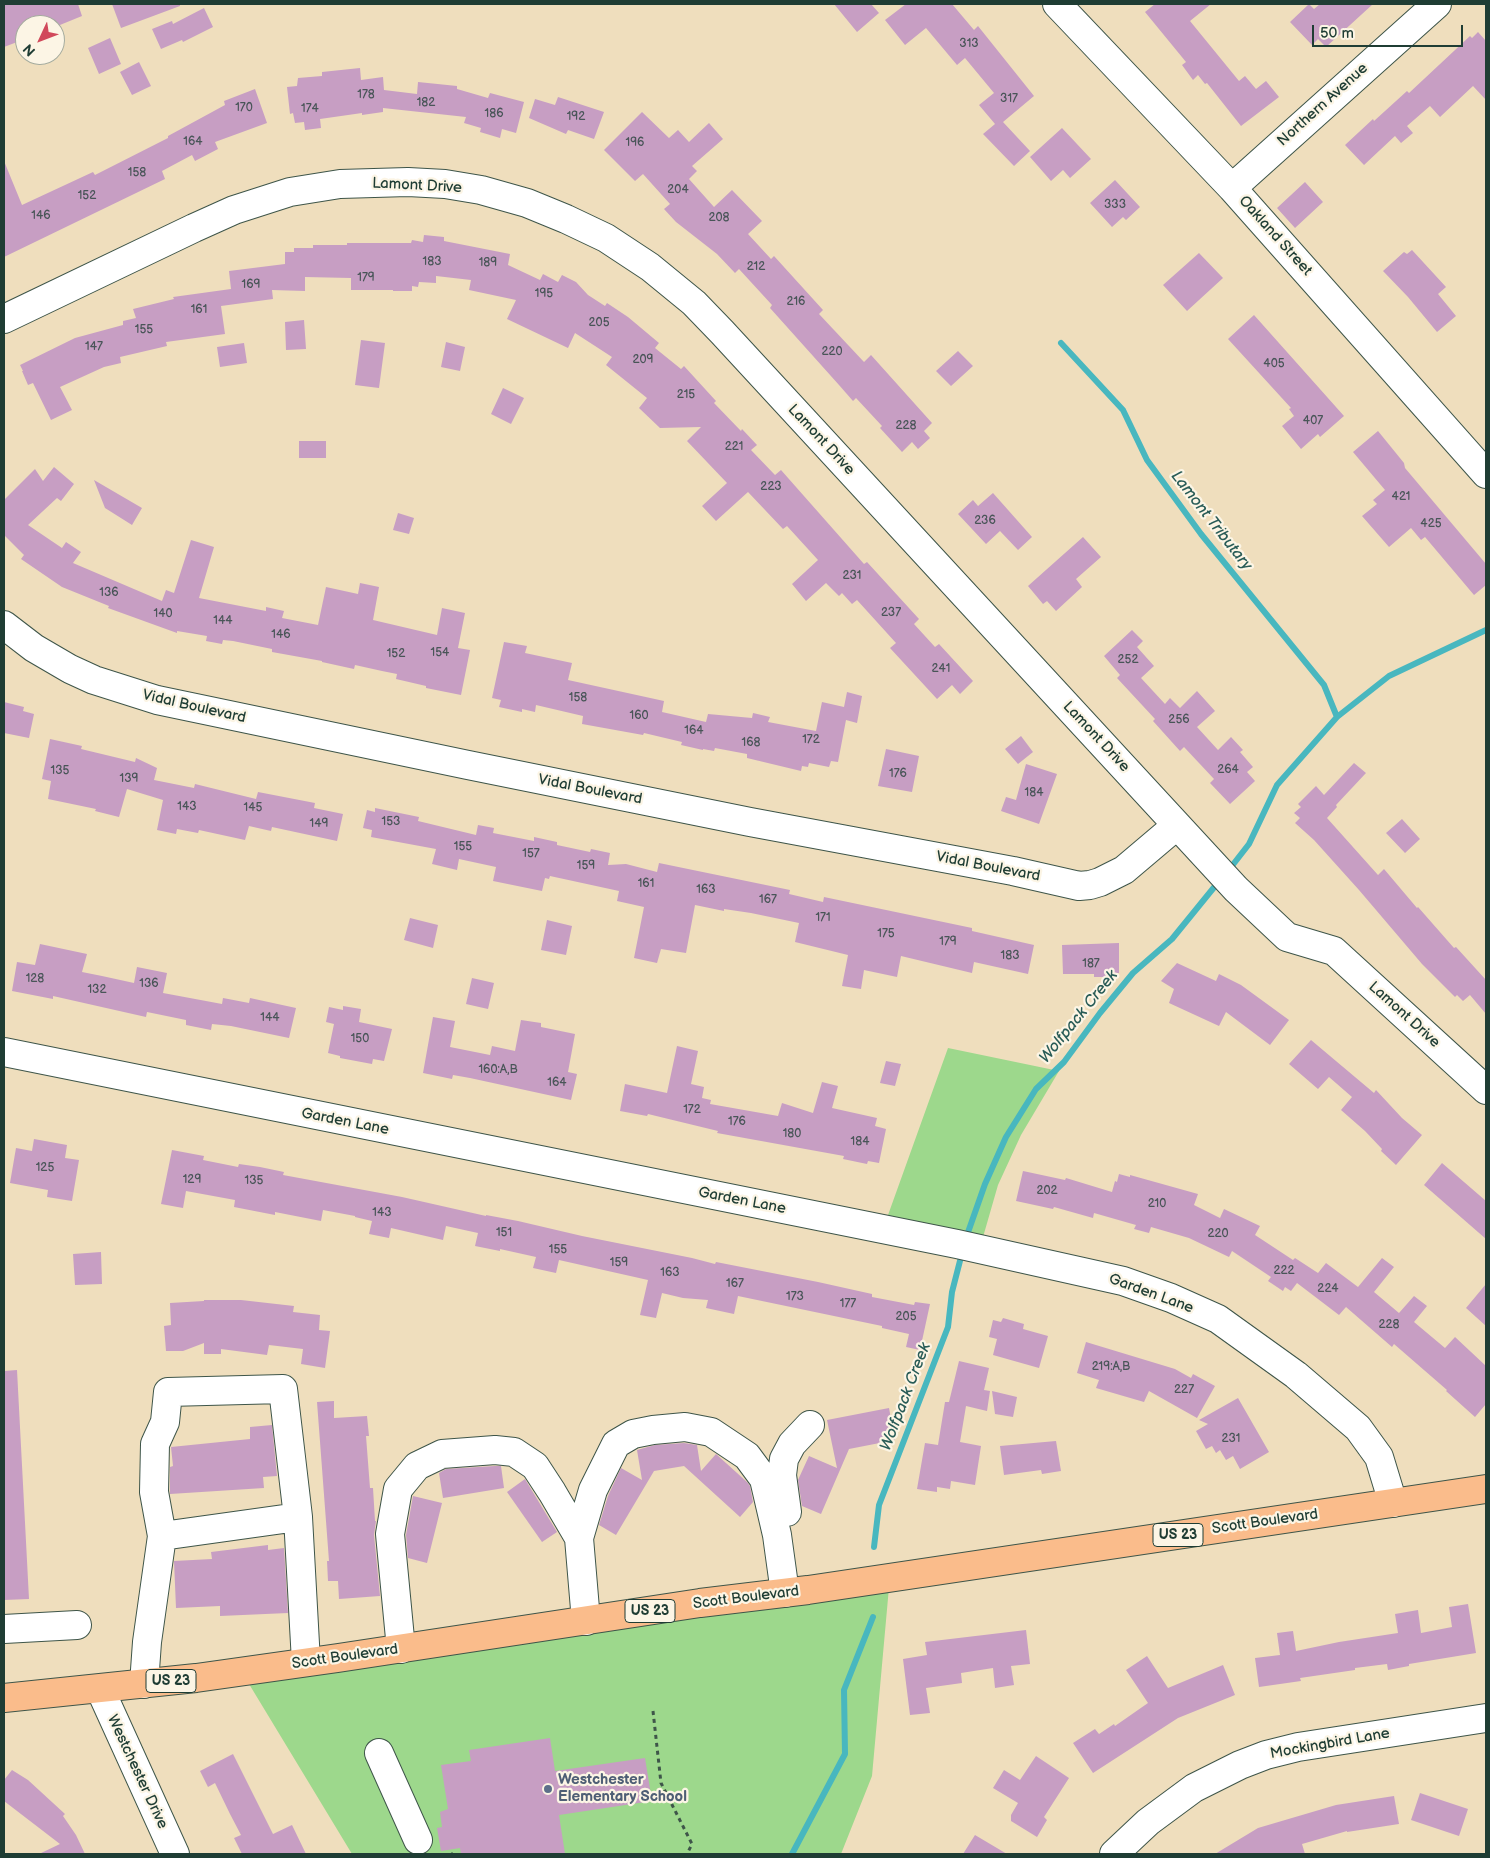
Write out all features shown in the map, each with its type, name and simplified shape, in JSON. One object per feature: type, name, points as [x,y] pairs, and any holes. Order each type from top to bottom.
[{"type":"highway","name":"Scott Boulevard","points":[[4,1698],[144,1684],[401,1649],[700,1603],[786,1593],[1486,1489]]},
{"type":"street","name":"Oakland Street","points":[[1057,4],[1232,188],[1486,474]]},
{"type":"street","name":"Northern Avenue","points":[[1232,188],[1437,4]]},
{"type":"street","name":"Lamont Drive","points":[[4,319],[234,210],[290,192],[340,184],[408,182],[445,184],[505,196],[566,219],[630,252],[694,303],[1236,889],[1288,937],[1334,951],[1486,1090]]},
{"type":"street","name":"Vidal Boulevard","points":[[4,625],[34,648],[70,669],[94,680],[157,700],[487,769],[740,820],[1013,871],[1079,886],[1100,882],[1124,870],[1176,826]]},
{"type":"street","name":"Garden Lane","points":[[4,1052],[964,1246],[1123,1281],[1171,1298],[1218,1319],[1296,1375],[1358,1428],[1379,1457],[1393,1503]]},
{"type":"street","points":[[144,1684],[147,1642],[162,1536],[154,1492],[156,1444],[165,1422],[168,1392],[283,1390],[298,1517],[306,1662]]},
{"type":"street","points":[[777,1535],[784,1527],[788,1516],[782,1475],[784,1459],[792,1444],[810,1425]]},
{"type":"street","points":[[586,1621],[579,1538],[592,1490],[616,1444],[633,1434],[653,1430],[685,1427],[711,1432],[747,1456],[764,1479],[777,1535],[786,1593]]},
{"type":"street","points":[[401,1649],[390,1534],[398,1489],[417,1466],[442,1454],[495,1450],[514,1452],[535,1466],[579,1538]]},
{"type":"street","points":[[162,1536],[298,1517]]},
{"type":"street","points":[[4,1629],[77,1625]]},
{"type":"street","name":"Westchester Drive","points":[[100,1689],[175,1854]]},
{"type":"street","name":"Mockingbird Lane","points":[[1114,1854],[1148,1822],[1194,1788],[1240,1765],[1266,1755],[1298,1747],[1486,1718]]},
{"type":"street","points":[[378,1753],[418,1840]]},
{"type":"path","points":[[653,1711],[661,1784],[692,1844],[687,1854]]},
{"type":"green space","points":[[948,1048],[1059,1071],[1021,1135],[998,1185],[979,1251],[883,1229]]},
{"type":"green space","points":[[891,1565],[872,1776],[841,1854],[352,1854],[246,1679]]},
{"type":"building","points":[[4,4],[78,4],[82,16],[65,23],[65,15],[15,15],[15,43],[4,47]]},
{"type":"building","points":[[112,4],[180,4],[180,6],[121,28]]},
{"type":"building","points":[[834,4],[871,4],[879,13],[857,32]]},
{"type":"building","points":[[906,4],[952,4],[974,30],[978,26],[1034,96],[1003,122],[1030,151],[1014,166],[983,134],[995,124],[979,105],[994,93],[965,58],[957,65],[926,28],[905,45],[885,20]]},
{"type":"building","points":[[1155,4],[1211,4],[1190,21],[1239,81],[1245,76],[1256,89],[1266,81],[1279,97],[1241,126],[1207,83],[1205,84],[1198,75],[1193,80],[1182,65],[1186,62],[1145,12]]},
{"type":"building","points":[[1309,4],[1314,9],[1320,4],[1373,4],[1326,47],[1318,39],[1312,45],[1290,22]]},
{"type":"building","points":[[204,8],[213,27],[183,42],[182,40],[161,49],[152,29],[172,21],[173,24]]},
{"type":"building","points":[[1478,32],[1486,41],[1486,100],[1473,86],[1440,117],[1430,106],[1407,126],[1413,133],[1401,143],[1395,136],[1364,165],[1345,145],[1407,91],[1409,93],[1470,36],[1472,38]]},
{"type":"building","points":[[110,38],[121,64],[99,74],[88,48]]},
{"type":"building","points":[[139,62],[151,86],[132,95],[120,72]]},
{"type":"building","points":[[360,68],[361,80],[383,77],[384,90],[417,94],[418,82],[457,86],[457,89],[488,98],[490,93],[524,102],[516,133],[502,129],[500,138],[480,132],[481,128],[464,123],[466,117],[383,108],[383,112],[320,119],[321,128],[305,130],[304,122],[295,123],[293,113],[290,114],[287,87],[297,86],[298,78],[322,76],[322,72]]},
{"type":"building","points":[[255,89],[267,123],[215,142],[218,149],[195,161],[192,155],[162,171],[165,179],[4,257],[4,161],[22,205],[93,172],[95,175],[168,138],[168,136],[225,105],[224,101]]},
{"type":"building","points":[[558,97],[604,112],[594,139],[568,130],[566,134],[529,118],[535,99],[555,105]]},
{"type":"building","points":[[642,112],[669,138],[678,130],[689,142],[709,123],[723,139],[692,166],[697,171],[689,179],[714,207],[732,190],[762,221],[748,234],[771,259],[774,256],[823,310],[819,314],[864,362],[871,355],[932,423],[924,431],[930,438],[918,449],[912,442],[902,452],[880,428],[882,426],[856,398],[853,401],[770,308],[772,305],[739,269],[735,273],[717,254],[676,222],[664,209],[670,204],[643,174],[635,181],[604,150]]},
{"type":"building","points":[[1062,128],[1091,159],[1070,178],[1063,170],[1051,181],[1030,157]]},
{"type":"building","points":[[1115,180],[1140,207],[1126,220],[1123,217],[1112,227],[1090,203]]},
{"type":"building","points":[[1305,182],[1323,202],[1295,228],[1277,208]]},
{"type":"building","points":[[424,235],[444,237],[444,241],[510,254],[508,265],[540,280],[543,274],[558,282],[562,275],[576,282],[588,295],[605,306],[607,303],[628,317],[659,343],[655,348],[681,369],[684,366],[716,401],[714,403],[757,445],[751,450],[775,475],[781,470],[864,564],[867,562],[919,619],[914,624],[935,647],[939,644],[973,681],[960,694],[952,685],[937,699],[890,648],[896,643],[857,600],[852,604],[842,593],[839,596],[826,583],[806,601],[792,584],[818,560],[787,526],[783,529],[748,492],[716,521],[702,506],[727,483],[687,441],[701,427],[660,428],[639,408],[647,398],[606,365],[612,357],[575,333],[568,348],[507,319],[516,300],[469,290],[471,280],[436,276],[436,283],[419,282],[418,287],[412,286],[412,291],[393,291],[351,290],[351,278],[305,277],[305,291],[272,290],[273,299],[221,306],[225,334],[166,342],[167,346],[120,357],[121,363],[104,367],[60,387],[72,410],[51,420],[33,383],[28,385],[20,365],[75,338],[123,325],[123,321],[136,318],[133,309],[174,299],[173,297],[231,289],[229,271],[285,264],[285,252],[294,252],[294,248],[313,248],[313,245],[347,245],[347,243],[411,243],[412,240],[423,242]]},
{"type":"building","points":[[1412,250],[1446,287],[1438,294],[1456,316],[1437,332],[1383,271],[1404,252],[1407,254]]},
{"type":"building","points":[[1199,253],[1223,278],[1187,311],[1163,285]]},
{"type":"building","points":[[1254,315],[1344,416],[1320,437],[1318,434],[1301,449],[1282,426],[1294,416],[1289,409],[1291,408],[1228,339]]},
{"type":"building","points":[[304,320],[306,349],[286,350],[285,322]]},
{"type":"building","points":[[361,340],[385,343],[379,388],[355,385]]},
{"type":"building","points":[[446,342],[465,347],[460,371],[441,367]]},
{"type":"building","points":[[244,343],[247,363],[220,367],[217,347]]},
{"type":"building","points":[[958,351],[973,366],[951,386],[936,371]]},
{"type":"building","points":[[503,388],[524,398],[511,424],[491,414]]},
{"type":"building","points":[[1378,431],[1404,463],[1405,468],[1486,564],[1486,585],[1474,595],[1425,537],[1421,540],[1411,528],[1389,547],[1362,516],[1377,504],[1373,500],[1385,490],[1353,452]]},
{"type":"building","points":[[299,441],[326,441],[326,458],[299,458]]},
{"type":"building","points":[[54,467],[74,484],[61,501],[57,498],[28,525],[62,548],[66,542],[81,552],[73,563],[162,601],[166,590],[174,593],[191,540],[214,547],[199,598],[266,611],[266,607],[284,611],[282,618],[318,625],[326,587],[358,594],[360,583],[379,587],[373,620],[437,635],[442,608],[465,613],[458,648],[470,650],[461,695],[426,688],[426,686],[396,679],[397,674],[355,665],[354,669],[272,652],[272,649],[233,641],[223,640],[222,644],[206,641],[207,636],[177,631],[177,633],[108,608],[109,606],[62,587],[21,559],[24,555],[4,535],[4,500],[35,469],[43,481]]},
{"type":"building","points":[[94,480],[142,508],[132,525],[105,508]]},
{"type":"building","points":[[993,493],[1032,537],[1018,550],[1000,531],[986,544],[958,514],[973,500],[978,506]]},
{"type":"building","points":[[398,513],[414,518],[409,534],[393,530]]},
{"type":"building","points":[[1083,537],[1101,557],[1076,579],[1082,587],[1056,611],[1047,601],[1043,604],[1028,586]]},
{"type":"building","points":[[1132,630],[1143,641],[1137,647],[1154,666],[1141,678],[1165,704],[1170,698],[1180,708],[1197,691],[1215,711],[1197,727],[1218,750],[1231,737],[1243,750],[1240,752],[1253,767],[1247,772],[1255,781],[1230,804],[1210,783],[1214,779],[1184,747],[1180,751],[1153,721],[1155,719],[1117,678],[1120,675],[1104,656]]},
{"type":"building","points":[[504,642],[527,646],[525,653],[572,663],[568,680],[664,701],[662,712],[706,722],[708,714],[752,718],[753,713],[770,717],[768,722],[816,731],[822,702],[844,707],[847,692],[862,696],[857,723],[846,720],[838,762],[831,761],[829,767],[809,763],[808,767],[802,766],[801,771],[747,758],[747,754],[715,748],[714,751],[703,750],[681,745],[682,742],[644,733],[643,735],[582,724],[583,716],[536,705],[535,712],[522,709],[522,712],[499,707],[501,700],[492,698]]},
{"type":"building","points":[[4,702],[24,707],[23,711],[34,714],[29,738],[4,733]]},
{"type":"building","points":[[1021,736],[1033,752],[1018,764],[1005,749]]},
{"type":"building","points":[[50,739],[82,746],[81,749],[135,762],[136,758],[157,768],[154,780],[194,788],[195,784],[256,799],[258,792],[315,803],[314,808],[343,814],[337,841],[272,827],[271,831],[249,826],[245,840],[199,830],[198,833],[177,829],[176,834],[157,830],[163,800],[127,789],[119,817],[95,811],[96,809],[48,799],[51,781],[42,779]]},
{"type":"building","points":[[886,749],[919,756],[912,792],[878,786]]},
{"type":"building","points":[[1354,763],[1366,773],[1336,805],[1337,807],[1327,818],[1378,875],[1384,869],[1417,908],[1486,980],[1486,1014],[1470,995],[1463,1001],[1457,995],[1455,997],[1422,964],[1314,840],[1295,823],[1300,818],[1294,813],[1301,807],[1298,804],[1316,786],[1324,795]]},
{"type":"building","points":[[1026,764],[1057,774],[1039,824],[1001,811],[1006,797],[1016,800]]},
{"type":"building","points":[[375,808],[419,817],[418,821],[476,835],[478,825],[494,828],[493,833],[534,841],[534,837],[557,842],[557,845],[590,852],[591,849],[610,853],[608,865],[626,864],[657,872],[659,863],[790,890],[789,894],[823,902],[824,897],[972,928],[972,931],[1034,945],[1028,974],[974,962],[972,973],[901,956],[897,977],[864,970],[861,989],[842,986],[848,955],[795,942],[799,923],[751,913],[724,909],[724,911],[695,905],[686,953],[661,949],[657,963],[634,958],[644,907],[617,901],[619,891],[550,876],[549,879],[545,878],[542,891],[493,881],[496,867],[459,859],[457,870],[432,864],[436,849],[371,837],[372,830],[363,828],[367,810],[375,812]]},
{"type":"building","points":[[1402,819],[1420,839],[1405,853],[1386,833]]},
{"type":"building","points":[[410,918],[438,925],[433,948],[404,940]]},
{"type":"building","points":[[547,920],[572,926],[566,955],[541,950]]},
{"type":"building","points":[[1119,943],[1119,973],[1110,973],[1109,977],[1094,977],[1094,974],[1063,974],[1062,945]]},
{"type":"building","points":[[40,944],[87,954],[82,972],[134,983],[137,967],[167,973],[163,993],[222,1004],[223,998],[249,1003],[250,998],[296,1008],[289,1038],[212,1024],[211,1030],[186,1025],[186,1020],[147,1012],[146,1017],[53,996],[53,999],[12,991],[17,962],[35,965]]},
{"type":"building","points":[[1177,963],[1216,981],[1219,974],[1241,985],[1289,1020],[1270,1045],[1226,1012],[1219,1026],[1169,1003],[1174,989],[1161,981]]},
{"type":"building","points":[[472,978],[494,983],[488,1009],[466,1004]]},
{"type":"building","points":[[343,1006],[361,1009],[359,1022],[392,1029],[384,1061],[373,1059],[372,1064],[340,1058],[340,1056],[328,1053],[334,1024],[326,1022],[329,1007],[343,1010]]},
{"type":"building","points":[[433,1017],[455,1021],[450,1047],[490,1055],[492,1046],[515,1051],[521,1020],[541,1023],[541,1027],[575,1034],[568,1072],[577,1074],[571,1100],[470,1078],[453,1075],[452,1079],[423,1073]]},
{"type":"building","points":[[1311,1040],[1374,1093],[1376,1090],[1402,1118],[1422,1135],[1396,1165],[1381,1151],[1382,1149],[1365,1131],[1341,1110],[1352,1097],[1329,1077],[1318,1089],[1289,1064]]},
{"type":"building","points":[[677,1046],[698,1051],[691,1084],[704,1087],[702,1098],[711,1100],[710,1104],[778,1116],[782,1103],[813,1113],[822,1082],[838,1086],[832,1108],[877,1118],[875,1126],[886,1129],[879,1163],[868,1161],[867,1164],[843,1159],[844,1156],[717,1133],[718,1131],[648,1114],[647,1116],[620,1111],[625,1084],[667,1093]]},
{"type":"building","points":[[886,1061],[901,1064],[895,1086],[880,1083]]},
{"type":"building","points":[[34,1139],[67,1145],[65,1158],[79,1160],[72,1201],[47,1197],[48,1190],[10,1183],[16,1148],[32,1151]]},
{"type":"building","points":[[172,1150],[204,1156],[203,1160],[238,1167],[239,1164],[260,1167],[284,1172],[283,1175],[402,1197],[715,1264],[716,1262],[818,1282],[872,1294],[872,1297],[914,1305],[915,1302],[930,1304],[920,1350],[906,1347],[909,1334],[882,1328],[882,1326],[738,1296],[734,1314],[706,1308],[708,1300],[683,1298],[662,1293],[656,1318],[640,1315],[648,1280],[559,1260],[556,1273],[533,1268],[536,1257],[475,1246],[478,1233],[446,1226],[443,1240],[391,1228],[389,1238],[369,1234],[372,1221],[323,1210],[321,1221],[275,1212],[275,1215],[234,1207],[235,1200],[186,1191],[183,1208],[161,1204]]},
{"type":"building","points":[[1442,1163],[1486,1201],[1486,1239],[1424,1185]]},
{"type":"building","points":[[1023,1171],[1065,1180],[1066,1178],[1112,1192],[1119,1174],[1130,1177],[1130,1175],[1198,1194],[1194,1205],[1220,1218],[1224,1209],[1260,1226],[1255,1235],[1293,1260],[1295,1258],[1318,1273],[1326,1263],[1358,1287],[1382,1258],[1394,1267],[1374,1292],[1399,1313],[1414,1296],[1427,1306],[1414,1322],[1445,1348],[1455,1337],[1486,1366],[1486,1404],[1475,1417],[1394,1344],[1392,1347],[1346,1307],[1339,1315],[1297,1283],[1291,1291],[1285,1287],[1283,1291],[1268,1281],[1271,1277],[1232,1251],[1229,1257],[1189,1238],[1151,1227],[1149,1233],[1134,1229],[1136,1225],[1094,1213],[1093,1218],[1054,1207],[1053,1209],[1016,1201]]},
{"type":"building","points":[[101,1252],[102,1284],[75,1285],[73,1254]]},
{"type":"building","points":[[1486,1284],[1486,1326],[1466,1308]]},
{"type":"building","points":[[204,1300],[241,1300],[294,1306],[293,1312],[320,1315],[319,1330],[330,1331],[325,1368],[301,1364],[303,1349],[269,1345],[267,1355],[221,1349],[221,1354],[204,1354],[204,1343],[183,1351],[166,1351],[164,1326],[171,1325],[170,1303]]},
{"type":"building","points":[[1003,1318],[1024,1324],[1023,1329],[1048,1336],[1039,1368],[993,1355],[997,1339],[989,1337],[993,1320],[1001,1322]]},
{"type":"building","points":[[1086,1342],[1175,1369],[1191,1378],[1193,1374],[1215,1386],[1197,1418],[1149,1391],[1144,1402],[1096,1388],[1099,1380],[1077,1373]]},
{"type":"building","points":[[959,1361],[989,1368],[984,1390],[990,1391],[987,1411],[966,1406],[960,1442],[981,1446],[975,1485],[951,1481],[950,1489],[937,1487],[937,1492],[917,1489],[925,1443],[938,1445],[945,1402],[949,1402]]},
{"type":"building","points":[[17,1370],[29,1599],[4,1600],[4,1371]]},
{"type":"building","points":[[992,1391],[1017,1397],[1013,1417],[995,1414]]},
{"type":"building","points":[[1238,1398],[1269,1452],[1240,1469],[1233,1456],[1226,1460],[1220,1450],[1216,1453],[1212,1446],[1206,1449],[1196,1431],[1208,1424],[1199,1420]]},
{"type":"building","points":[[334,1401],[334,1418],[367,1416],[369,1436],[366,1436],[370,1488],[373,1488],[376,1521],[374,1535],[380,1596],[339,1599],[338,1581],[328,1581],[327,1561],[329,1561],[317,1402]]},
{"type":"building","points":[[889,1408],[895,1440],[849,1449],[821,1514],[802,1506],[798,1480],[809,1456],[837,1468],[827,1420]]},
{"type":"building","points":[[272,1425],[277,1476],[263,1477],[264,1488],[170,1494],[170,1467],[173,1466],[171,1447],[250,1439],[250,1427]]},
{"type":"building","points":[[1056,1441],[1061,1471],[1042,1474],[1041,1470],[1004,1475],[1000,1446]]},
{"type":"building","points":[[684,1443],[697,1445],[701,1471],[716,1454],[747,1482],[750,1486],[753,1502],[740,1517],[684,1466],[654,1471],[616,1535],[599,1525],[608,1496],[621,1468],[642,1480],[637,1450],[655,1445]]},
{"type":"building","points":[[501,1466],[504,1488],[443,1498],[439,1473],[446,1469]]},
{"type":"building","points":[[525,1479],[557,1532],[542,1542],[507,1492]]},
{"type":"building","points":[[413,1496],[442,1503],[427,1563],[408,1558],[406,1535]]},
{"type":"building","points":[[268,1545],[268,1550],[284,1548],[288,1613],[220,1616],[220,1606],[176,1608],[174,1561],[212,1559],[211,1552]]},
{"type":"building","points":[[1468,1604],[1476,1653],[1409,1664],[1409,1666],[1388,1670],[1387,1664],[1355,1668],[1355,1670],[1300,1678],[1301,1681],[1259,1687],[1255,1658],[1280,1655],[1277,1633],[1293,1631],[1296,1651],[1398,1633],[1395,1614],[1418,1610],[1421,1633],[1452,1627],[1449,1607]]},
{"type":"building","points":[[1026,1630],[1030,1664],[1011,1666],[1014,1685],[995,1688],[993,1668],[961,1673],[962,1683],[926,1688],[930,1713],[910,1715],[903,1659],[927,1655],[925,1642]]},
{"type":"building","points":[[1147,1656],[1168,1688],[1223,1665],[1235,1695],[1178,1718],[1093,1773],[1073,1743],[1095,1729],[1099,1734],[1114,1724],[1115,1726],[1148,1703],[1126,1670]]},
{"type":"building","name":"Westchester Elementary School","points":[[550,1738],[555,1771],[645,1758],[652,1801],[559,1815],[565,1854],[461,1854],[460,1848],[441,1851],[437,1828],[442,1827],[440,1812],[448,1809],[441,1765],[471,1761],[469,1750]]},
{"type":"building","points":[[233,1754],[273,1834],[292,1825],[306,1854],[242,1854],[234,1838],[241,1835],[215,1783],[208,1787],[200,1771]]},
{"type":"building","points":[[1036,1756],[1069,1778],[1044,1817],[1047,1820],[1037,1837],[1011,1821],[1011,1815],[1018,1803],[993,1788],[1004,1770],[1020,1780]]},
{"type":"building","points":[[12,1770],[28,1780],[65,1814],[63,1816],[76,1835],[85,1854],[39,1854],[60,1844],[4,1801],[4,1780]]},
{"type":"building","points":[[1420,1793],[1468,1809],[1459,1836],[1411,1820]]},
{"type":"building","points":[[1394,1796],[1399,1824],[1347,1831],[1302,1844],[1305,1854],[1215,1854],[1258,1828],[1336,1805]]},
{"type":"building","points":[[975,1835],[1007,1854],[963,1854]]},
{"type":"waterway","name":"Lamont Tributary","points":[[1061,343],[1123,410],[1147,460],[1201,534],[1324,685],[1337,717]]},
{"type":"waterway","name":"Wolfpack Creek","points":[[1228,871],[1249,844],[1277,785],[1337,717],[1389,676],[1486,630]]},
{"type":"waterway","name":"Wolfpack Creek","points":[[966,1238],[985,1184],[1006,1137],[1036,1089],[1064,1062],[1100,1013],[1133,973],[1172,939],[1220,880]]},
{"type":"waterway","name":"Wolfpack Creek","points":[[874,1547],[879,1505],[948,1327],[952,1292],[962,1253]]},
{"type":"waterway","name":"Wolfpack Creek","points":[[792,1854],[845,1754],[844,1690],[873,1617]]},
{"type":"place","name":"Westchester Elementary School","points":[[548,1789]]}]
